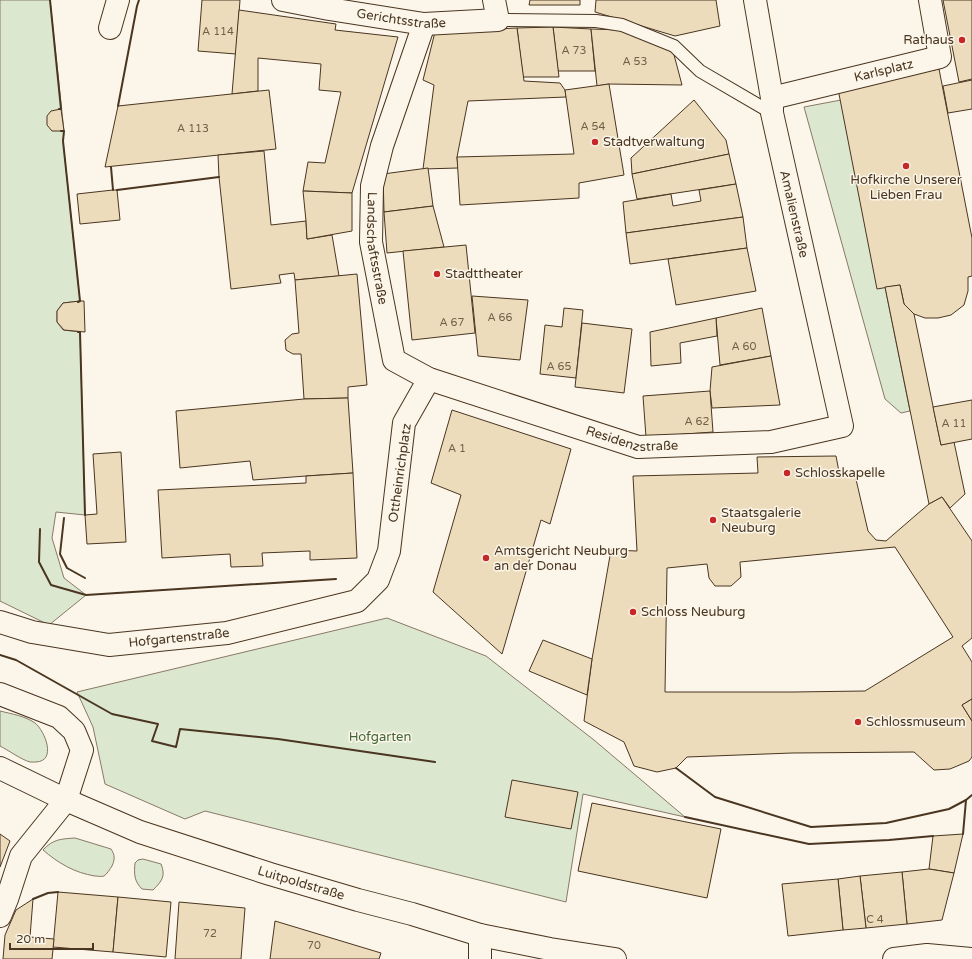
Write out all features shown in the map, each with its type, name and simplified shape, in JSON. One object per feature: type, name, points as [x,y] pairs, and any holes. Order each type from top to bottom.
[{"type":"street","points":[[110,28],[118,0]]},
{"type":"street","name":"Gerichtsstraße","points":[[283,0],[424,24],[496,10]]},
{"type":"street","name":"Amalienstraße","points":[[755,0],[772,106],[842,426]]},
{"type":"street","name":"Karlsplatz","points":[[772,106],[940,57],[930,0]]},
{"type":"street","name":"Landschaftsstraße","points":[[424,24],[382,146],[372,186],[371,242],[394,360],[429,379]]},
{"type":"street","name":"Residenzstraße","points":[[429,379],[638,446],[771,442],[842,426]]},
{"type":"street","name":"Ottheinrichplatz","points":[[357,601],[378,580],[389,551],[404,423],[429,379]]},
{"type":"street","name":"Hofgartenstraße","points":[[0,622],[32,632],[109,646],[227,633],[357,601]]},
{"type":"street","points":[[0,694],[59,717],[74,731],[82,750],[66,800],[21,856],[0,916]]},
{"type":"street","name":"Luitpoldstraße","points":[[0,768],[66,800],[140,832],[270,874],[480,935],[550,949],[615,959]]},
{"type":"street","points":[[480,935],[480,959]]},
{"type":"street","points":[[894,959],[927,955],[971,959]]},
{"type":"lane","points":[[496,10],[622,25],[674,46],[700,71],[772,106]]},
{"type":"green space","points":[[0,0],[50,0],[80,301],[63,303],[57,311],[57,322],[63,330],[80,332],[85,515],[56,512],[52,538],[64,578],[86,595],[49,625],[0,601]]},
{"type":"green space","points":[[841,100],[885,287],[910,411],[901,413],[885,399],[804,107]]},
{"type":"green space","name":"Hofgarten","points":[[387,618],[486,656],[594,740],[685,817],[583,794],[566,902],[205,811],[185,819],[105,784],[93,727],[77,692]]},
{"type":"green space","points":[[0,711],[27,719],[39,727],[47,745],[48,751],[46,757],[36,762],[30,762],[0,746]]},
{"type":"green space","points":[[75,838],[111,849],[114,855],[114,861],[104,876],[88,875],[74,870],[43,850],[58,840]]},
{"type":"green space","points":[[143,859],[161,864],[163,875],[159,884],[153,890],[142,889],[136,880],[135,863],[138,860]]},
{"type":"building","points":[[202,0],[240,0],[236,54],[198,51]]},
{"type":"building","points":[[530,0],[580,0],[580,5],[529,5]]},
{"type":"building","points":[[596,0],[716,0],[720,26],[675,36],[595,12]]},
{"type":"building","name":"Rathaus","points":[[943,0],[972,0],[972,79],[959,82]]},
{"type":"building","points":[[239,10],[336,24],[335,30],[398,37],[352,193],[303,191],[308,162],[325,163],[341,92],[319,90],[321,64],[258,58],[258,91],[232,94]]},
{"type":"building","points":[[553,27],[591,29],[595,71],[558,71]]},
{"type":"building","points":[[553,27],[559,77],[523,77],[517,28]]},
{"type":"building","points":[[517,28],[524,81],[560,83],[565,90],[566,97],[468,101],[457,157],[458,168],[423,169],[434,85],[423,80],[435,32]]},
{"type":"building","points":[[591,29],[623,30],[673,51],[682,85],[609,84],[597,86]]},
{"type":"building","name":"Hofkirche Unserer Lieben Frau","points":[[939,69],[972,238],[972,276],[968,277],[968,291],[964,305],[951,315],[938,318],[925,318],[914,314],[904,304],[900,285],[877,289],[838,89]]},
{"type":"building","points":[[972,80],[972,109],[948,113],[943,86]]},
{"type":"building","points":[[609,84],[624,175],[579,183],[579,198],[460,205],[457,157],[574,154],[565,90]]},
{"type":"building","points":[[269,90],[276,149],[105,167],[118,106]]},
{"type":"building","points":[[694,100],[726,140],[729,154],[632,174],[631,158]]},
{"type":"building","points":[[61,109],[64,131],[52,131],[47,125],[47,116],[51,111]]},
{"type":"building","points":[[264,151],[271,225],[306,221],[307,239],[332,235],[339,276],[295,280],[294,273],[279,275],[281,283],[231,289],[218,155]]},
{"type":"building","points":[[729,154],[736,184],[637,199],[632,174]]},
{"type":"building","points":[[428,168],[433,206],[384,212],[383,174]]},
{"type":"building","points":[[736,184],[743,217],[626,233],[623,202],[671,194],[673,206],[701,201],[699,190]]},
{"type":"building","points":[[117,190],[120,220],[80,224],[77,194]]},
{"type":"building","points":[[303,191],[352,193],[352,231],[307,239]]},
{"type":"building","points":[[433,206],[444,247],[387,253],[384,212]]},
{"type":"building","points":[[743,217],[747,248],[630,264],[626,233]]},
{"type":"building","name":"Stadttheater","points":[[466,245],[475,333],[412,340],[403,251]]},
{"type":"building","points":[[747,248],[756,291],[676,305],[668,259]]},
{"type":"building","points":[[357,274],[367,385],[348,387],[348,398],[304,399],[301,354],[293,354],[286,350],[285,340],[292,334],[299,333],[295,280]]},
{"type":"building","points":[[900,285],[904,304],[914,314],[941,445],[954,442],[965,494],[950,508],[942,497],[929,504],[885,287]]},
{"type":"building","points":[[472,296],[528,300],[520,360],[478,356]]},
{"type":"building","points":[[84,301],[85,332],[64,330],[57,322],[57,311],[63,303]]},
{"type":"building","points":[[564,308],[583,310],[576,378],[540,374],[545,325],[562,327]]},
{"type":"building","points":[[762,308],[771,356],[720,365],[716,318]]},
{"type":"building","points":[[716,318],[717,336],[680,343],[681,363],[651,366],[650,332]]},
{"type":"building","points":[[582,323],[632,329],[624,393],[575,387]]},
{"type":"building","points":[[771,356],[780,405],[712,408],[710,391],[712,367]]},
{"type":"building","points":[[710,391],[713,432],[646,437],[643,396]]},
{"type":"building","points":[[348,398],[353,473],[253,480],[250,461],[180,468],[176,411],[304,399]]},
{"type":"building","points":[[972,400],[972,439],[941,445],[933,407]]},
{"type":"building","name":"Amtsgericht Neuburg an der Donau","points":[[452,410],[571,449],[550,524],[541,520],[502,654],[433,592],[461,495],[431,483]]},
{"type":"building","points":[[121,452],[126,542],[87,544],[85,515],[97,514],[93,454]]},
{"type":"building","name":"Schloss Neuburg","points":[[836,456],[840,477],[855,475],[868,531],[876,540],[886,541],[929,504],[942,497],[972,541],[972,638],[962,646],[972,662],[972,699],[962,705],[972,721],[972,757],[969,761],[950,769],[934,770],[914,752],[792,753],[687,757],[676,768],[657,772],[634,766],[624,742],[584,721],[592,659],[611,550],[637,551],[633,476],[758,473],[757,457]],"holes":[[[895,547],[953,637],[865,691],[665,692],[667,568],[707,564],[709,578],[715,586],[731,586],[741,577],[740,562]]]},
{"type":"building","points":[[353,473],[357,558],[310,560],[310,551],[262,553],[263,566],[231,567],[230,554],[162,558],[158,490],[306,483],[306,476]]},
{"type":"building","points":[[543,640],[592,659],[587,695],[529,671]]},
{"type":"building","points":[[972,699],[972,721],[962,705]]},
{"type":"building","points":[[512,780],[578,792],[571,829],[505,817]]},
{"type":"building","points":[[592,803],[721,829],[707,898],[578,871]]},
{"type":"building","points":[[0,834],[10,841],[0,867]]},
{"type":"building","points":[[963,834],[954,873],[929,869],[933,836]]},
{"type":"building","points":[[929,869],[954,873],[942,920],[907,924],[902,872]]},
{"type":"building","points":[[902,872],[907,924],[866,928],[860,876]]},
{"type":"building","points":[[860,876],[866,928],[843,930],[838,879]]},
{"type":"building","points":[[838,879],[843,930],[788,936],[782,884]]},
{"type":"building","points":[[58,892],[118,897],[113,952],[53,947]]},
{"type":"building","points":[[118,897],[171,902],[166,957],[113,952]]},
{"type":"building","points":[[33,899],[30,937],[54,939],[52,959],[3,959],[5,935],[16,910]]},
{"type":"building","points":[[179,902],[245,908],[241,959],[175,959]]},
{"type":"building","points":[[275,921],[381,953],[379,959],[270,959]]},
{"type":"wall","points":[[50,0],[61,109],[59,109]]},
{"type":"wall","points":[[118,106],[139,0]]},
{"type":"wall","points":[[61,131],[64,131],[63,141],[80,301],[78,302]]},
{"type":"wall","points":[[111,167],[113,190]]},
{"type":"wall","points":[[117,190],[219,177]]},
{"type":"wall","points":[[78,332],[80,332],[85,515]]},
{"type":"wall","points":[[64,518],[60,554],[67,568],[85,578]]},
{"type":"wall","points":[[40,529],[39,562],[51,585],[86,595],[336,579]]},
{"type":"wall","points":[[0,655],[16,660],[112,714],[158,724],[152,741],[176,747],[180,729],[278,739],[435,762]]},
{"type":"wall","points":[[676,768],[715,797],[811,827],[886,823],[949,809],[972,795]]},
{"type":"wall","points":[[963,834],[966,800]]},
{"type":"wall","points":[[685,817],[809,844],[933,836]]},
{"type":"wall","points":[[33,899],[48,893],[58,892]]},
{"type":"place","name":"Rathaus","points":[[962,40]]},
{"type":"place","name":"Stadtverwaltung","points":[[595,142]]},
{"type":"place","name":"Hofkirche Unserer Lieben Frau","points":[[906,166]]},
{"type":"place","name":"Stadttheater","points":[[437,274]]},
{"type":"place","name":"Schlosskapelle","points":[[787,473]]},
{"type":"place","name":"Staatsgalerie Neuburg","points":[[713,520]]},
{"type":"place","name":"Amtsgericht Neuburg an der Donau","points":[[486,558]]},
{"type":"place","name":"Schloss Neuburg","points":[[633,612]]},
{"type":"place","name":"Schlossmuseum","points":[[858,722]]}]
